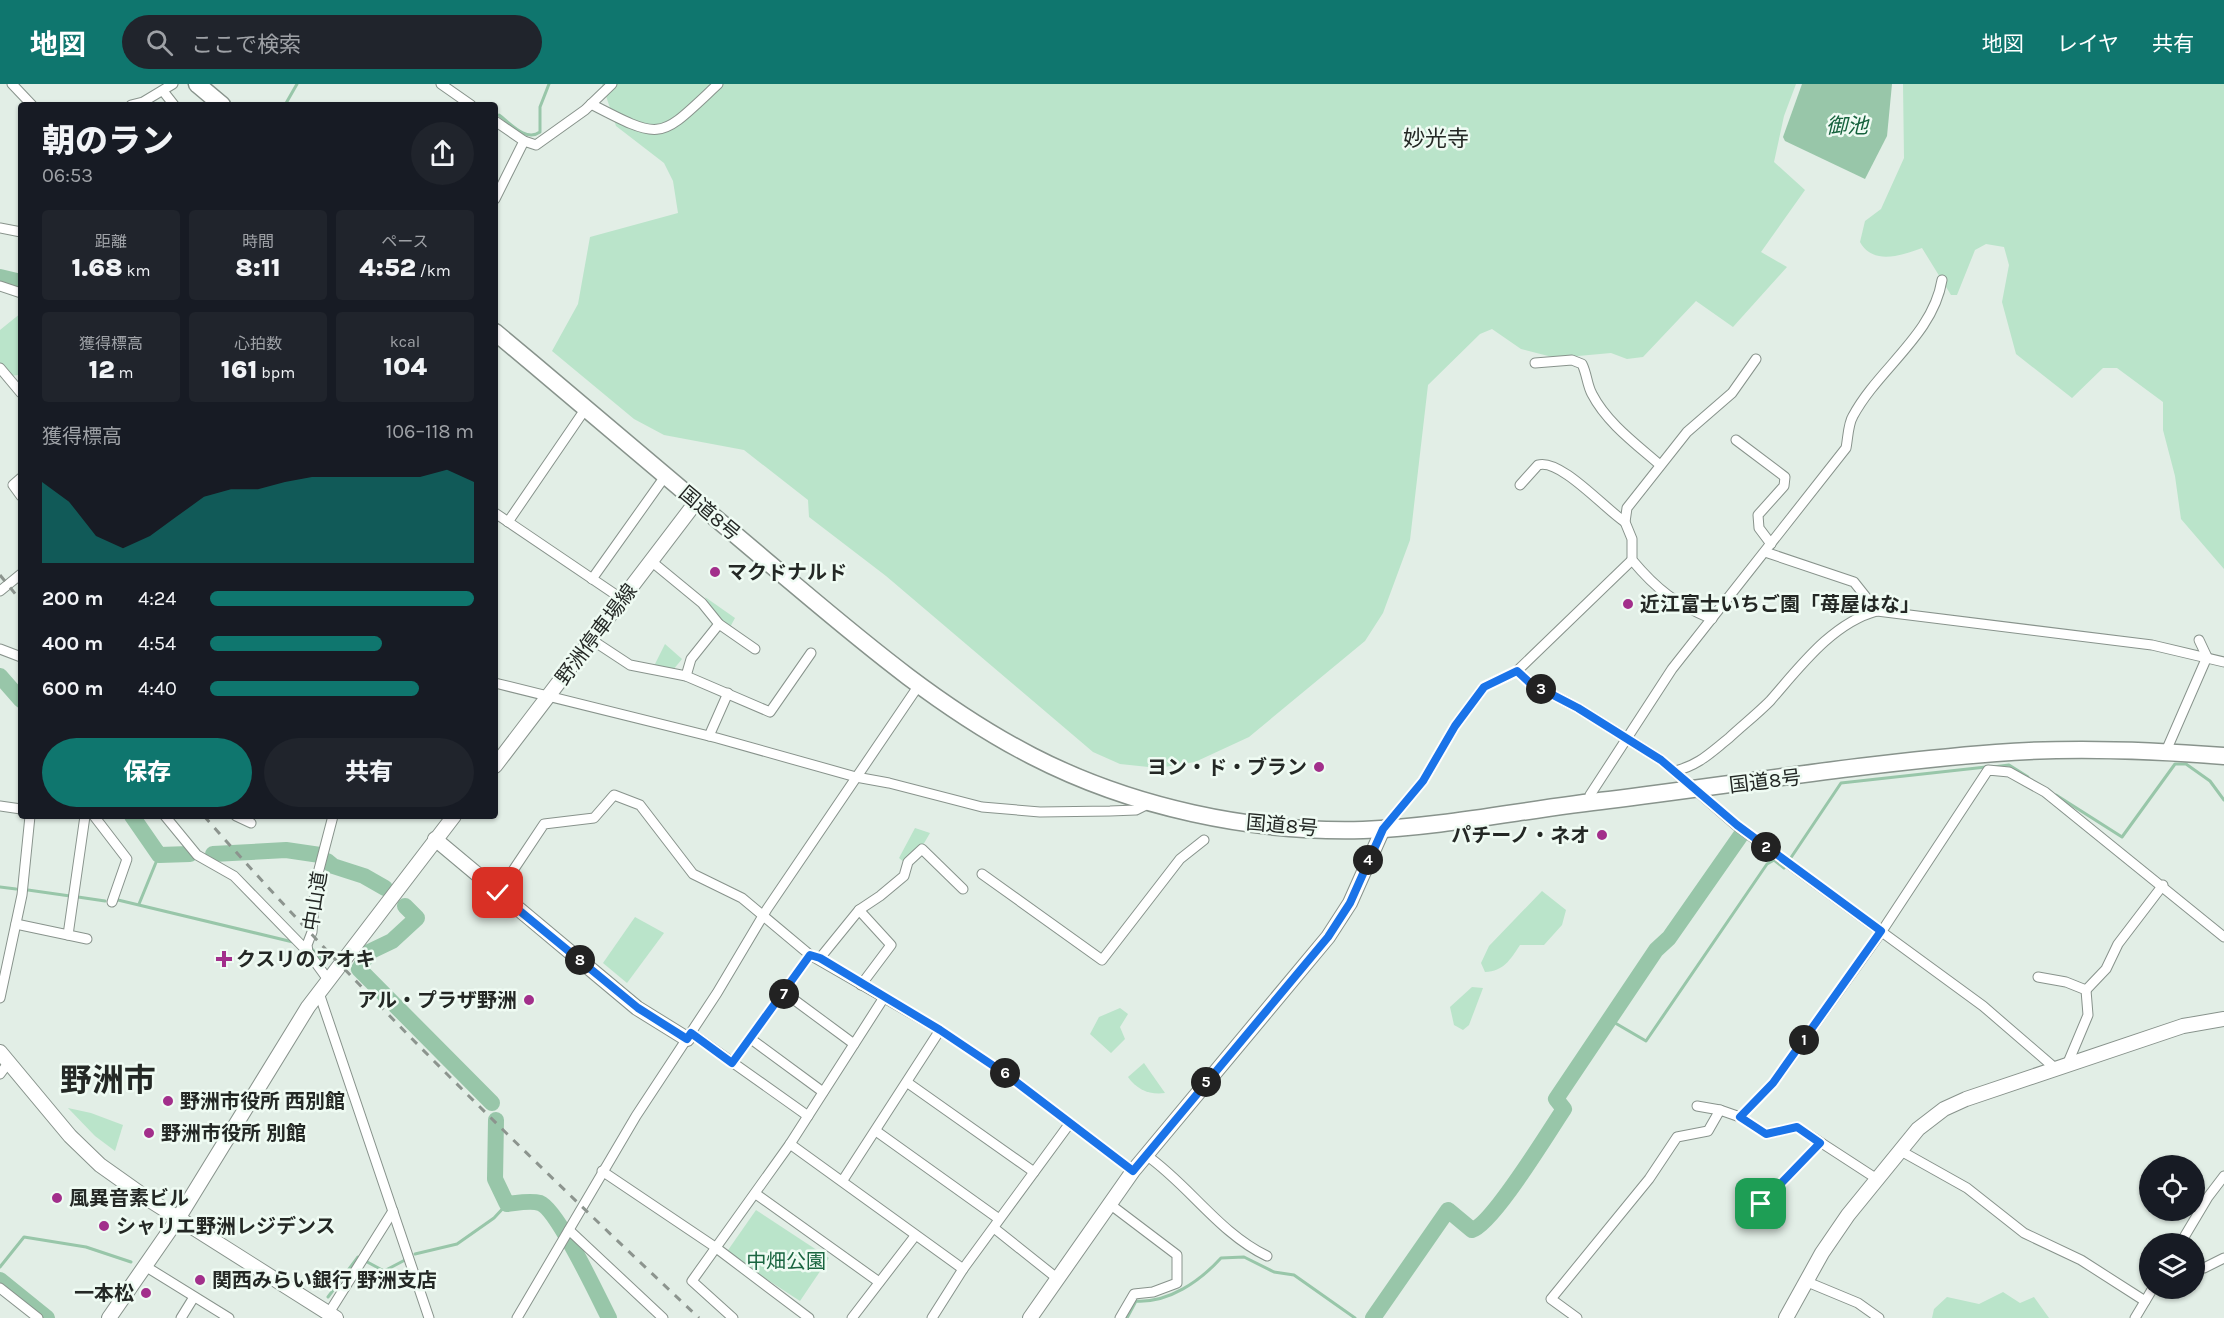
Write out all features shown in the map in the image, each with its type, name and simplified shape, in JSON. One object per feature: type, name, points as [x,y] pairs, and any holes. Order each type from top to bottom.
[{"type":"highway","points":[[197,84],[218,102]]},
{"type":"highway","name":"国道8号","points":[[498,335],[696,502],[919,685],[1030,755],[1062,770],[1152,802],[1265,825],[1383,829],[1996,753],[2076,749],[2166,751],[2224,756]]},
{"type":"street","points":[[12,84],[29,102]]},
{"type":"street","points":[[143,102],[174,84]]},
{"type":"street","points":[[441,84],[467,102]]},
{"type":"street","points":[[498,123],[524,141],[536,145],[591,104],[612,84]]},
{"type":"street","points":[[591,104],[639,129],[656,132],[678,122],[718,84]]},
{"type":"street","points":[[163,91],[172,102]]},
{"type":"street","points":[[498,193],[524,141]]},
{"type":"street","points":[[0,228],[18,231]]},
{"type":"street","points":[[1590,802],[1590,795],[1625,738],[1672,669],[1846,448],[1852,417],[1930,315],[1940,293],[1942,280]]},
{"type":"street","points":[[0,286],[18,292]]},
{"type":"street","points":[[1625,522],[1627,508],[1660,465],[1687,432],[1732,393],[1756,359]]},
{"type":"street","points":[[1535,363],[1572,360],[1582,364],[1588,376],[1591,393],[1609,418],[1660,465]]},
{"type":"street","points":[[0,368],[18,385]]},
{"type":"street","points":[[508,522],[586,408]]},
{"type":"street","points":[[1736,440],[1785,477],[1784,486],[1758,515],[1759,528],[1771,544]]},
{"type":"street","points":[[1520,485],[1538,465],[1551,464],[1625,522],[1632,539],[1632,560],[1656,588],[1679,604],[1712,619]]},
{"type":"street","points":[[592,579],[666,475]]},
{"type":"street","points":[[18,481],[13,485],[18,492]]},
{"type":"street","name":"野洲停車場線","points":[[498,762],[696,502]]},
{"type":"street","points":[[498,515],[622,600]]},
{"type":"street","points":[[1765,552],[1854,582],[1877,611]]},
{"type":"street","points":[[1030,1318],[1133,1171],[1263,1011],[1328,937],[1350,903],[1383,829],[1423,781],[1455,726],[1484,687],[1517,671],[1632,560]]},
{"type":"street","points":[[651,561],[702,603],[719,624],[755,649]]},
{"type":"street","points":[[0,591],[18,576]]},
{"type":"street","points":[[1675,771],[1703,761],[1768,702],[1789,677],[1833,636],[1858,616],[1877,611],[2152,645],[2224,662]]},
{"type":"street","points":[[686,676],[691,659],[719,624]]},
{"type":"street","points":[[592,640],[630,665],[686,676],[770,712],[811,653]]},
{"type":"street","points":[[2166,751],[2207,657],[2199,640]]},
{"type":"street","points":[[0,649],[18,656]]},
{"type":"street","points":[[1517,671],[1530,683],[1578,708],[1675,771],[1694,790],[1742,829],[1983,1006],[2062,1067]]},
{"type":"street","points":[[498,684],[709,736],[856,777],[1005,811],[1136,810],[1152,802]]},
{"type":"street","points":[[517,1318],[602,1171],[763,916],[919,685]]},
{"type":"street","points":[[709,736],[728,693]]},
{"type":"street","points":[[1740,1117],[1773,1083],[1881,931],[1988,770],[2009,772],[2044,792],[2163,885],[2224,937]]},
{"type":"street","points":[[498,893],[544,824],[594,818],[614,795],[640,805],[693,874],[742,898],[815,956],[884,999],[940,1030],[1007,1075],[1133,1171]]},
{"type":"street","points":[[0,806],[18,809]]},
{"type":"street","points":[[0,998],[16,924],[30,819]]},
{"type":"street","points":[[68,935],[85,819]]},
{"type":"street","points":[[96,819],[127,859],[112,902]]},
{"type":"street","points":[[167,819],[197,855],[234,876],[308,952]]},
{"type":"street","points":[[242,819],[251,823]]},
{"type":"street","name":"中山道","points":[[329,981],[308,952],[313,896],[332,819]]},
{"type":"street","points":[[109,1318],[179,1216],[285,1041],[452,819]]},
{"type":"street","points":[[435,839],[638,1008],[732,1063],[808,1116]]},
{"type":"street","points":[[982,874],[1102,960],[1180,859],[1204,840]]},
{"type":"street","points":[[732,1063],[815,956],[859,909],[880,896],[904,876],[908,862],[922,849],[963,889]]},
{"type":"street","points":[[2062,1067],[2088,1015],[2086,990],[2106,969],[2118,944],[2163,885]]},
{"type":"street","points":[[859,909],[891,945],[861,985]]},
{"type":"street","points":[[16,924],[87,939]]},
{"type":"street","points":[[2038,976],[2066,982],[2086,990]]},
{"type":"street","points":[[319,993],[429,1318]]},
{"type":"street","points":[[785,993],[854,1044]]},
{"type":"street","points":[[733,1318],[692,1281],[756,1194],[884,999]]},
{"type":"street","points":[[1786,1318],[1806,1281],[1848,1215],[1918,1129],[1944,1109],[1966,1099],[2183,1026],[2224,1019]]},
{"type":"street","points":[[843,1180],[908,1083],[940,1030]]},
{"type":"street","points":[[751,1039],[823,1092]]},
{"type":"street","points":[[4,1057],[82,1150],[148,1199],[179,1216],[330,1316],[393,1211]]},
{"type":"street","points":[[0,1074],[4,1057]]},
{"type":"street","points":[[908,1083],[1034,1172]]},
{"type":"street","points":[[1697,1106],[1720,1110],[1740,1117],[1766,1134],[1797,1127],[1877,1179]]},
{"type":"street","points":[[1577,1318],[1551,1299],[1649,1179],[1677,1137],[1708,1131],[1720,1110]]},
{"type":"street","points":[[933,1318],[963,1269],[1070,1122]]},
{"type":"street","points":[[876,1131],[999,1219]]},
{"type":"street","points":[[1761,1204],[1820,1143]]},
{"type":"street","points":[[790,1144],[843,1180],[915,1236],[963,1269]]},
{"type":"street","points":[[1901,1151],[1967,1188],[2024,1233],[2080,1260],[2145,1301],[2135,1318]]},
{"type":"street","points":[[1146,1155],[1172,1173],[1236,1237],[1267,1256]]},
{"type":"street","points":[[602,1171],[715,1248],[809,1318]]},
{"type":"street","points":[[2187,1233],[2208,1197],[2224,1176]]},
{"type":"street","points":[[756,1194],[879,1282]]},
{"type":"street","points":[[1110,1205],[1177,1255],[1179,1278],[1177,1283],[1153,1292],[1134,1294],[1120,1318]]},
{"type":"street","points":[[994,1228],[1058,1279]]},
{"type":"street","points":[[568,1230],[663,1318]]},
{"type":"street","points":[[852,1318],[915,1236]]},
{"type":"street","points":[[2205,1268],[2224,1258]]},
{"type":"street","points":[[145,1266],[229,1318]]},
{"type":"street","points":[[1806,1281],[1858,1303],[1879,1318]]},
{"type":"street","points":[[0,1288],[38,1318]]},
{"type":"street","points":[[181,1318],[194,1297]]},
{"type":"green space","points":[[602,84],[1796,84],[1784,116],[1774,162],[1805,190],[1761,252],[1787,267],[1733,327],[1696,301],[1643,357],[1627,359],[1611,353],[1556,358],[1521,349],[1492,329],[1480,334],[1428,385],[1410,540],[1383,613],[1365,641],[1249,737],[1195,762],[1158,768],[1120,764],[1093,752],[886,576],[809,517],[808,500],[744,450],[664,435],[634,419],[552,351],[578,304],[590,237],[678,213],[673,181],[664,163],[616,126]]},
{"type":"green space","points":[[1903,84],[2224,84],[2224,569],[2181,519],[2175,476],[2163,430],[2163,402],[2117,368],[2103,368],[2072,398],[2016,354],[2002,302],[2009,265],[2004,247],[1986,244],[1975,250],[1957,295],[1951,295],[1922,248],[1889,257],[1873,254],[1860,242],[1865,221],[1881,209],[1904,158]]},
{"type":"green space","points":[[18,315],[18,375],[11,376],[0,363],[0,330]]},
{"type":"green space","points":[[705,597],[735,618],[729,629],[723,625]]},
{"type":"green space","points":[[665,644],[682,659],[673,670],[654,666]]},
{"type":"green space","points":[[915,828],[930,833],[923,845],[904,862],[899,858]]},
{"type":"green space","points":[[1542,891],[1566,910],[1562,925],[1544,945],[1520,945],[1502,967],[1485,972],[1481,963],[1489,946]]},
{"type":"green space","points":[[635,917],[664,933],[627,983],[603,963]]},
{"type":"green space","points":[[1472,987],[1483,988],[1469,1025],[1463,1030],[1454,1025],[1450,1007]]},
{"type":"green space","points":[[1120,1008],[1128,1014],[1120,1027],[1125,1039],[1111,1053],[1090,1034],[1099,1017]]},
{"type":"green space","points":[[1144,1063],[1165,1093],[1144,1091],[1128,1077]]},
{"type":"green space","points":[[68,1108],[91,1113],[123,1125],[115,1151],[95,1136]]},
{"type":"green space","name":"中畑公園","points":[[756,1210],[829,1258],[800,1301],[726,1253]]},
{"type":"green space","points":[[2003,1292],[2020,1303],[2034,1297],[2049,1318],[1932,1318],[1934,1309],[1947,1297],[1979,1304]]},
{"type":"water","name":"御池","points":[[1802,84],[1892,84],[1887,136],[1865,179],[1785,141],[1783,137]]},
{"type":"waterway","points":[[287,102],[297,84]]},
{"type":"waterway","points":[[499,115],[524,133],[535,135],[540,132],[540,107],[549,84]]},
{"type":"waterway","points":[[0,277],[18,281]]},
{"type":"waterway","points":[[0,676],[18,697]]},
{"type":"waterway","points":[[2056,795],[2122,837],[2175,764],[2186,764],[2210,781],[2224,800]]},
{"type":"waterway","points":[[1993,767],[2009,765],[2028,777]]},
{"type":"waterway","points":[[1610,1020],[1646,1041],[1767,864],[1774,860],[1784,868],[1841,783],[1986,767]]},
{"type":"waterway","points":[[134,819],[159,855],[190,854]]},
{"type":"waterway","points":[[1373,1318],[1448,1210],[1472,1230],[1493,1212],[1506,1195],[1564,1109],[1556,1099],[1656,950],[1669,938],[1741,835]]},
{"type":"waterway","points":[[213,854],[286,850],[320,855]]},
{"type":"waterway","points":[[139,904],[159,855]]},
{"type":"waterway","points":[[327,861],[333,866],[364,876],[385,888]]},
{"type":"waterway","points":[[0,887],[16,889]]},
{"type":"waterway","points":[[28,890],[70,896]]},
{"type":"waterway","points":[[78,897],[105,901]]},
{"type":"waterway","points":[[118,900],[293,942]]},
{"type":"waterway","points":[[405,906],[417,918],[392,941],[369,952],[359,969],[492,1103]]},
{"type":"waterway","points":[[311,948],[326,964]]},
{"type":"waterway","points":[[354,969],[359,969]]},
{"type":"waterway","points":[[496,1120],[495,1179],[507,1204],[536,1202],[548,1209],[567,1237],[609,1318]]},
{"type":"waterway","points":[[415,1254],[457,1244],[494,1218],[507,1204]]},
{"type":"waterway","points":[[0,1267],[24,1237],[86,1247],[131,1262]]},
{"type":"waterway","points":[[328,1297],[358,1257],[384,1271],[405,1260]]},
{"type":"waterway","points":[[1127,1318],[1136,1301],[1160,1298],[1183,1289],[1204,1275],[1221,1258],[1244,1257],[1274,1272],[1294,1275],[1355,1318]]},
{"type":"waterway","points":[[0,1280],[47,1318]]},
{"type":"railway","points":[[0,575],[18,597]]},
{"type":"railway","points":[[207,819],[323,946],[446,1073],[699,1318]]},
{"type":"place","name":"マクドナルド","points":[[715,572]]},
{"type":"place","name":"近江富士いちご園「苺屋はな」","points":[[1628,604]]},
{"type":"place","name":"ヨン・ド・ブラン","points":[[1319,767]]},
{"type":"place","name":"パチーノ・ネオ","points":[[1602,835]]},
{"type":"place","name":"クスリのアオキ","points":[[224,959]]},
{"type":"place","name":"アル・プラザ野洲","points":[[529,1000]]},
{"type":"place","name":"野洲市役所 西別館","points":[[168,1101]]},
{"type":"place","name":"野洲市役所 別館","points":[[149,1133]]},
{"type":"place","name":"風異音素ビル","points":[[57,1198]]},
{"type":"place","name":"シャリエ野洲レジデンス","points":[[104,1226]]},
{"type":"place","name":"関西みらい銀行 野洲支店","points":[[200,1280]]},
{"type":"place","name":"一本松","points":[[146,1293]]},
{"type":"district","name":"妙光寺","points":[[1436,138]]},
{"type":"district","name":"野洲市","points":[[108,1080]]},
{"type":"route","points":[[498,893],[638,1008],[687,1039],[691,1033],[732,1063],[785,993],[810,955],[820,958],[884,999],[940,1030],[1007,1075],[1133,1171],[1263,1011],[1328,937],[1350,903],[1383,829],[1423,781],[1455,726],[1484,687],[1517,671],[1530,683],[1578,708],[1661,760],[1737,825],[1881,931],[1773,1083],[1740,1117],[1766,1134],[1797,1127],[1820,1143],[1796,1171],[1761,1204]]}]
